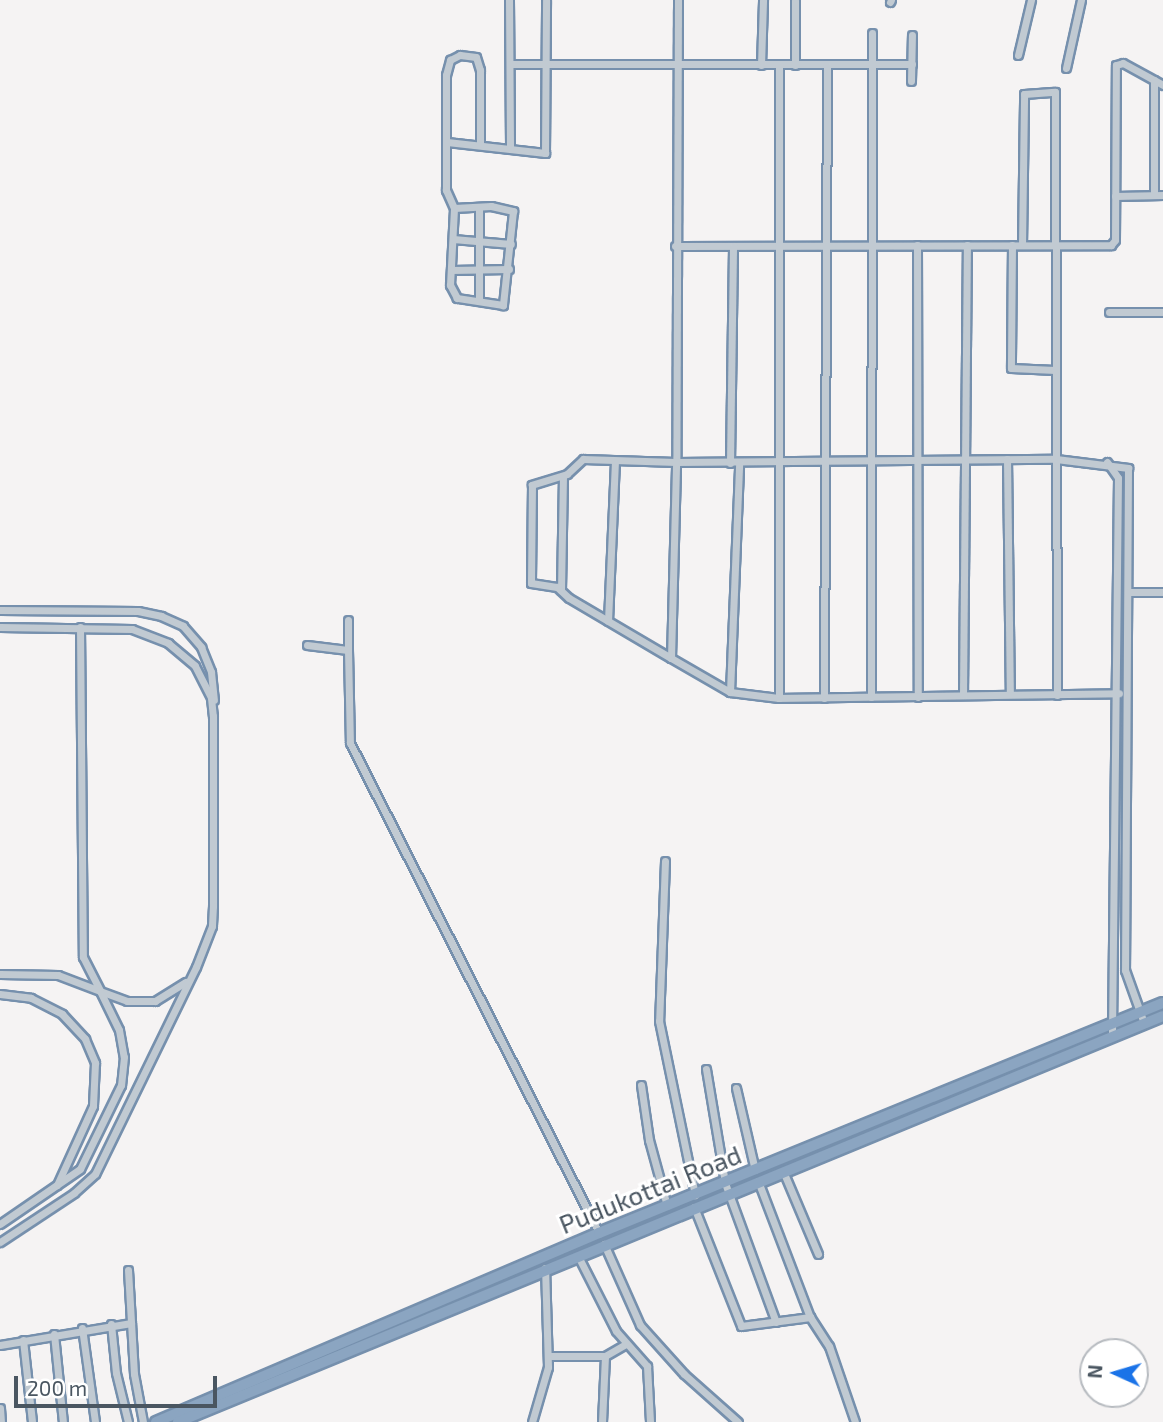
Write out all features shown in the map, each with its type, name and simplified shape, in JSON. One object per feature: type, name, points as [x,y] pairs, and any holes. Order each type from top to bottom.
[{"type":"highway","name":"Pudukottai Road","points":[[757,1175],[783,1170],[1112,1022],[1163,1003]]},
{"type":"highway","name":"Pudukottai Road","points":[[178,1422],[545,1268],[577,1254],[602,1238],[694,1207],[726,1188],[757,1175],[1163,1016]]},
{"type":"highway","name":"Pudukottai Road","points":[[156,1422],[602,1238],[667,1206],[695,1195],[726,1188]]},
{"type":"street","points":[[509,0],[510,147]]},
{"type":"street","points":[[447,142],[545,153],[546,0]]},
{"type":"street","points":[[671,658],[676,462],[678,0]]},
{"type":"street","points":[[761,65],[763,0]]},
{"type":"street","points":[[795,0],[795,65]]},
{"type":"street","points":[[1018,55],[1031,0]]},
{"type":"street","points":[[1066,68],[1081,0]]},
{"type":"street","points":[[871,697],[872,33]]},
{"type":"street","points":[[911,81],[912,35]]},
{"type":"street","points":[[454,208],[479,207],[513,211],[509,269],[503,305],[457,298],[450,285],[454,208],[446,190],[446,75],[450,60],[460,55],[475,57],[480,70],[480,145]]},
{"type":"street","points":[[675,246],[1114,243],[1116,65],[1123,63],[1163,85]]},
{"type":"street","points":[[510,64],[912,64]]},
{"type":"street","points":[[779,65],[779,698]]},
{"type":"street","points":[[824,698],[827,65]]},
{"type":"street","points":[[1154,80],[1154,195]]},
{"type":"street","points":[[1022,245],[1023,97],[1028,91],[1058,94],[1055,370],[1057,695]]},
{"type":"street","points":[[1115,196],[1163,195]]},
{"type":"street","points":[[479,207],[482,270],[479,301]]},
{"type":"street","points":[[453,239],[511,244]]},
{"type":"street","points":[[917,245],[918,696]]},
{"type":"street","points":[[963,695],[967,245]]},
{"type":"street","points":[[1012,245],[1011,368],[1055,370]]},
{"type":"street","points":[[730,692],[734,463],[733,246]]},
{"type":"street","points":[[451,270],[509,269]]},
{"type":"street","points":[[1109,312],[1163,312]]},
{"type":"street","points":[[1119,693],[779,698],[730,692],[608,621],[561,590],[528,580],[528,489],[563,476],[578,460],[916,463],[1056,459],[1124,464],[1129,472],[1125,970],[1144,1023]]},
{"type":"street","points":[[1007,460],[1010,694]]},
{"type":"street","points":[[608,621],[615,461]]},
{"type":"street","points":[[1106,462],[1118,478],[1119,693],[1112,1036]]},
{"type":"street","points":[[561,590],[563,476]]},
{"type":"street","points":[[1128,592],[1163,592]]},
{"type":"street","points":[[1119,601],[1128,601]]},
{"type":"street","points":[[0,610],[138,611],[161,615],[193,635],[211,671],[213,716],[213,916],[196,967],[95,1174],[74,1194],[0,1242]]},
{"type":"street","points":[[348,620],[350,743],[602,1238],[639,1325],[684,1374],[738,1422]]},
{"type":"street","points":[[0,627],[132,629],[168,643],[195,666],[208,690],[213,716]]},
{"type":"street","points":[[0,1224],[46,1195],[80,1169],[121,1085],[123,1043],[81,947],[79,627]]},
{"type":"street","points":[[307,645],[348,650]]},
{"type":"street","points":[[1117,811],[1126,812]]},
{"type":"street","points":[[665,861],[658,954],[659,1021],[695,1195]]},
{"type":"street","points":[[0,974],[58,975],[127,1001],[155,1001],[180,989],[196,967]]},
{"type":"street","points":[[0,994],[43,1003],[71,1021],[91,1050],[97,1078],[93,1106],[63,1177],[46,1195]]},
{"type":"street","points":[[706,1069],[726,1188],[776,1322]]},
{"type":"street","points":[[641,1085],[649,1140],[667,1206]]},
{"type":"street","points":[[736,1088],[757,1175],[810,1317],[829,1346],[855,1422]]},
{"type":"street","points":[[783,1170],[818,1254]]},
{"type":"street","points":[[694,1207],[741,1326],[810,1317]]},
{"type":"street","points":[[577,1254],[626,1344],[650,1373],[650,1422]]},
{"type":"street","points":[[531,1422],[548,1356],[545,1268]]},
{"type":"street","points":[[128,1270],[131,1323],[143,1422]]},
{"type":"street","points":[[0,1345],[82,1328],[131,1323]]},
{"type":"street","points":[[111,1324],[116,1373],[128,1422]]},
{"type":"street","points":[[82,1328],[95,1422]]},
{"type":"street","points":[[54,1334],[63,1422]]},
{"type":"street","points":[[23,1340],[32,1422]]},
{"type":"street","points":[[548,1356],[605,1356],[626,1344]]},
{"type":"street","points":[[602,1422],[605,1356]]},
{"type":"street","points":[[0,1408],[1,1422]]}]
